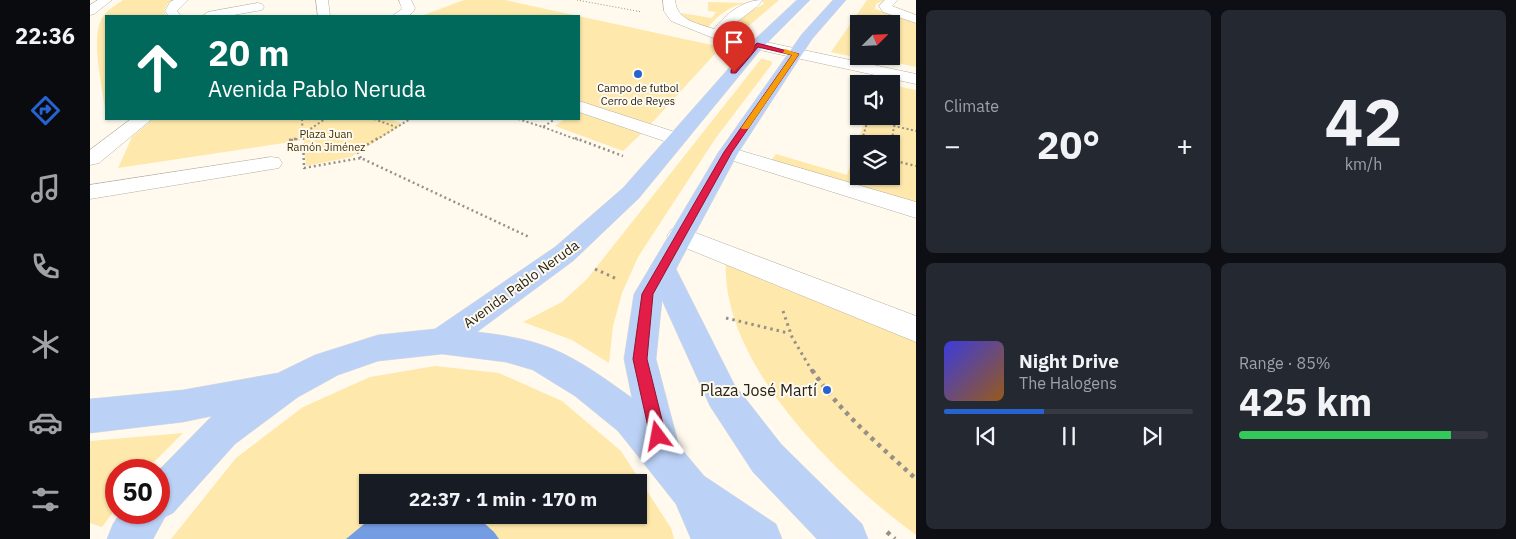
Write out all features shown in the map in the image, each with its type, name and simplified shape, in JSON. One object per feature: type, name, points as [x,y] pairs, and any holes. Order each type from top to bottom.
[{"type":"main road","name":"Avenida Pablo Neruda","points":[[442,341],[564,254],[631,193],[757,45],[804,0]]},
{"type":"main road","points":[[662,455],[640,359],[655,281],[728,152],[807,37],[840,0]]},
{"type":"main road","points":[[655,281],[722,395],[767,458],[847,539]]},
{"type":"main road","points":[[170,487],[222,431],[286,386],[327,365],[378,348],[442,341],[506,349],[542,359],[587,385],[631,419],[662,455],[690,490],[713,539]]},
{"type":"main road","points":[[90,416],[183,406],[286,386]]},
{"type":"main road","points":[[690,490],[761,539]]},
{"type":"main road","points":[[128,539],[138,524]]},
{"type":"street","points":[[90,11],[106,0]]},
{"type":"street","points":[[174,15],[172,12],[174,5],[182,0]]},
{"type":"street","points":[[322,0],[324,15]]},
{"type":"street","points":[[400,15],[408,11],[409,8],[405,0]]},
{"type":"street","points":[[669,0],[670,11],[676,18],[702,30],[733,40],[916,79]]},
{"type":"street","points":[[721,35],[720,32],[725,24],[754,4],[756,0]]},
{"type":"street","points":[[892,0],[885,6],[887,9],[916,19]]},
{"type":"street","points":[[214,15],[258,7]]},
{"type":"street","points":[[580,106],[677,139]]},
{"type":"street","points":[[90,160],[142,120]]},
{"type":"street","points":[[728,152],[916,210]]},
{"type":"street","points":[[90,192],[271,163]]},
{"type":"street","points":[[680,236],[916,329]]},
{"type":"path","points":[[576,0],[676,18]]},
{"type":"path","points":[[302,120],[304,168],[361,158]]},
{"type":"path","points":[[303,134],[324,120]]},
{"type":"path","points":[[377,120],[396,127]]},
{"type":"path","points":[[408,120],[356,151],[361,158],[564,254],[655,281]]},
{"type":"path","points":[[521,120],[544,128],[554,120]]},
{"type":"path","points":[[892,135],[894,126],[916,131]]},
{"type":"path","points":[[900,162],[916,166]]},
{"type":"path","points":[[780,303],[789,333],[818,382],[868,434],[916,479]]},
{"type":"path","points":[[716,316],[789,333]]},
{"type":"green space","points":[[123,0],[175,0],[168,3],[164,10],[166,15],[105,15],[105,109],[100,79],[97,38],[102,18],[106,13]]},
{"type":"green space","points":[[464,0],[505,0],[574,15],[424,15]]},
{"type":"green space","points":[[762,0],[779,0],[737,36],[729,32],[739,19],[764,4]]},
{"type":"green space","points":[[867,0],[884,0],[876,4],[875,9],[894,15],[857,15]]},
{"type":"green space","points":[[708,2],[746,3],[724,12],[707,29],[689,21],[681,13],[712,18],[716,12],[708,11]]},
{"type":"green space","name":"Campo de futbol Cerro de Reyes","points":[[580,16],[721,47],[650,125],[580,101]]},
{"type":"green space","points":[[900,17],[916,22],[916,67],[900,63]]},
{"type":"green space","points":[[850,25],[850,56],[831,52]]},
{"type":"green space","points":[[761,59],[771,61],[772,64],[715,139],[638,257],[622,293],[613,326],[609,363],[572,340],[523,322],[562,302],[587,279]]},
{"type":"green space","points":[[900,87],[916,90],[916,212],[767,166],[776,154],[847,175],[850,166],[850,185],[900,185],[900,135],[860,135],[863,125],[900,125]]},
{"type":"green space","points":[[580,112],[642,133],[623,151],[555,126],[564,120],[580,120]]},
{"type":"green space","name":"Plaza Juan Ramón Jiménez","points":[[152,120],[393,120],[403,124],[351,157],[306,166],[304,140],[118,168],[132,137]]},
{"type":"green space","name":"Plaza José Martí","points":[[726,261],[916,336],[916,535],[853,483],[820,451],[790,416],[763,378],[742,339],[729,300]]},
{"type":"green space","points":[[435,366],[499,373],[562,401],[621,451],[636,474],[359,474],[359,524],[647,524],[647,491],[671,528],[674,539],[171,539],[236,458],[303,407],[370,377]]},
{"type":"green space","points":[[183,433],[157,459],[105,459],[105,523],[102,527],[90,523],[90,441]]},
{"type":"water","points":[[364,524],[485,524],[499,539],[346,539]]},
{"type":"slow traffic","points":[[745,128],[796,54],[785,51]]},
{"type":"place","name":"Campo de futbol Cerro de Reyes","points":[[638,74]]},
{"type":"place","name":"Plaza José Martí","points":[[827,390]]},
{"type":"route","points":[[658,436],[640,359],[648,294],[728,152],[796,54],[757,45],[734,72]]}]
